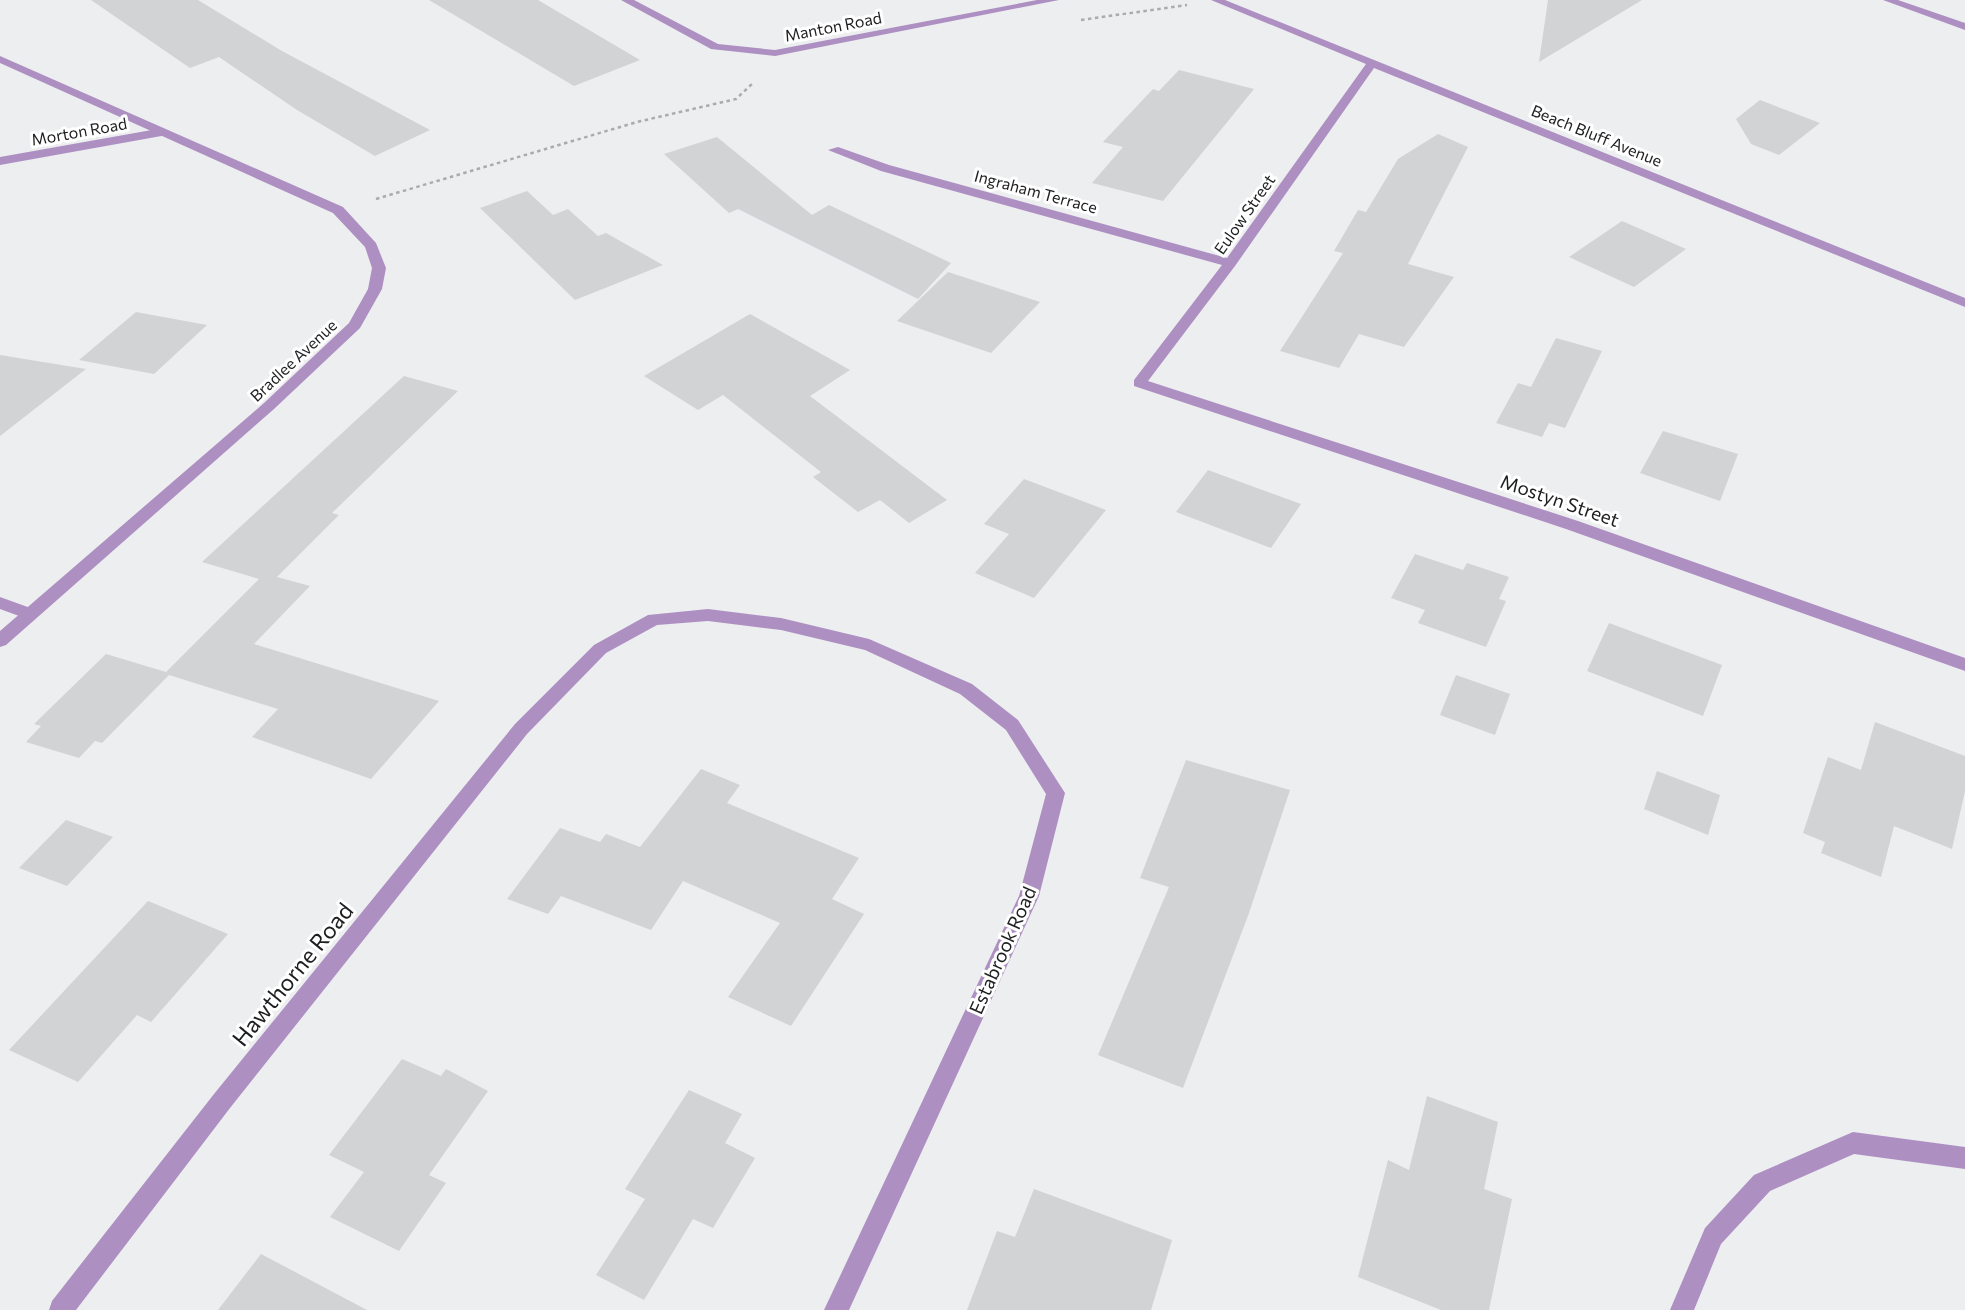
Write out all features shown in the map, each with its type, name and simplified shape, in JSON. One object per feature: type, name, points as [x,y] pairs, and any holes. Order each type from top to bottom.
[{"type":"street","name":"Manton Road","points":[[626,0],[715,47],[775,53],[1054,0]]},
{"type":"street","name":"Beach Bluff Avenue","points":[[1217,0],[1965,303]]},
{"type":"street","points":[[1888,0],[1965,27]]},
{"type":"street","name":"Bradlee Avenue","points":[[0,59],[338,210],[371,246],[379,268],[375,289],[355,325],[270,407],[0,640]]},
{"type":"street","name":"Eulow Street","points":[[1139,383],[1230,262],[1373,62]]},
{"type":"street","name":"Morton Road","points":[[0,161],[163,132]]},
{"type":"street","name":"Ingraham Terrace","points":[[834,150],[885,168],[1230,262]]},
{"type":"street","name":"Mostyn Street","points":[[1139,383],[1572,525],[1965,665]]},
{"type":"street","points":[[0,603],[30,614]]},
{"type":"street","name":"Estabrook Road","points":[[572,678],[600,649],[654,619],[708,615],[781,624],[856,642],[966,689],[1012,725],[1056,793],[1029,896],[836,1310]]},
{"type":"street","name":"Hawthorne Road","points":[[61,1310],[222,1101],[521,729],[572,678]]},
{"type":"street","points":[[1682,1310],[1713,1236],[1762,1183],[1853,1143],[1965,1158]]},
{"type":"path","points":[[1075,20],[1217,0]]},
{"type":"path","points":[[338,210],[637,122],[736,99],[762,75]]},
{"type":"building","points":[[91,0],[198,0],[282,51],[430,130],[375,156],[297,110],[219,57],[190,68]]},
{"type":"building","points":[[429,0],[538,0],[640,60],[574,86]]},
{"type":"building","points":[[1548,0],[1642,0],[1539,62]]},
{"type":"building","points":[[1179,70],[1254,89],[1163,201],[1092,183],[1123,147],[1103,142],[1153,89],[1159,91]]},
{"type":"building","points":[[1760,100],[1820,123],[1779,155],[1751,144],[1736,119]]},
{"type":"building","points":[[1438,134],[1468,147],[1408,264],[1454,277],[1404,347],[1359,334],[1339,368],[1280,351],[1343,253],[1334,251],[1358,210],[1366,212],[1398,159]]},
{"type":"building","points":[[717,137],[812,215],[829,205],[951,263],[918,299],[738,209],[729,213],[664,154]]},
{"type":"building","points":[[527,191],[553,215],[568,209],[598,236],[606,233],[663,265],[575,300],[480,208]]},
{"type":"building","points":[[1622,221],[1686,249],[1634,287],[1569,257]]},
{"type":"building","points":[[948,272],[1040,302],[991,353],[897,321]]},
{"type":"building","points":[[136,312],[207,325],[154,374],[79,360]]},
{"type":"building","points":[[750,314],[850,370],[810,396],[947,500],[909,523],[880,500],[858,512],[813,477],[821,472],[723,395],[698,410],[644,376]]},
{"type":"building","points":[[1556,338],[1602,351],[1565,428],[1549,423],[1542,437],[1496,423],[1518,383],[1531,387]]},
{"type":"building","points":[[0,355],[86,369],[0,436]]},
{"type":"building","points":[[404,376],[458,391],[332,513],[339,515],[277,577],[310,586],[254,644],[439,701],[371,779],[252,737],[278,709],[169,675],[102,743],[95,741],[79,758],[26,742],[41,726],[34,724],[106,654],[166,672],[259,579],[202,562]]},
{"type":"building","points":[[1663,431],[1738,454],[1720,501],[1640,473]]},
{"type":"building","points":[[1208,470],[1301,504],[1271,548],[1176,512]]},
{"type":"building","points":[[1024,479],[1106,510],[1034,598],[975,573],[1009,534],[984,524]]},
{"type":"building","points":[[1415,554],[1463,570],[1467,563],[1509,577],[1499,599],[1506,601],[1486,647],[1418,623],[1425,610],[1391,598]]},
{"type":"building","points":[[1609,623],[1722,665],[1703,716],[1587,671]]},
{"type":"building","points":[[1456,675],[1510,694],[1495,735],[1440,715]]},
{"type":"building","points":[[1875,722],[1965,756],[1965,791],[1952,849],[1894,826],[1881,877],[1821,853],[1825,842],[1803,833],[1828,757],[1861,770]]},
{"type":"building","points":[[1186,760],[1290,790],[1249,913],[1183,1088],[1098,1055],[1169,887],[1140,878]]},
{"type":"building","points":[[701,769],[740,785],[727,803],[859,858],[832,899],[864,914],[791,1026],[728,997],[780,923],[683,881],[651,930],[561,896],[548,914],[507,899],[560,828],[600,842],[606,834],[640,847]]},
{"type":"building","points":[[1657,771],[1720,795],[1708,835],[1644,809]]},
{"type":"building","points":[[66,820],[113,837],[67,886],[19,868]]},
{"type":"building","points":[[148,901],[228,934],[151,1022],[137,1015],[78,1082],[9,1050]]},
{"type":"building","points":[[402,1059],[441,1076],[446,1069],[488,1091],[429,1175],[446,1183],[399,1251],[330,1217],[364,1172],[329,1155]]},
{"type":"building","points":[[689,1090],[742,1114],[725,1143],[755,1158],[713,1228],[693,1219],[644,1300],[596,1275],[645,1199],[625,1189]]},
{"type":"building","points":[[1427,1096],[1498,1122],[1484,1189],[1512,1199],[1489,1310],[1441,1310],[1358,1277],[1388,1160],[1409,1170]]},
{"type":"building","points":[[1034,1189],[1172,1240],[1151,1310],[967,1310],[997,1231],[1015,1237]]},
{"type":"building","points":[[261,1254],[367,1310],[218,1310]]}]
